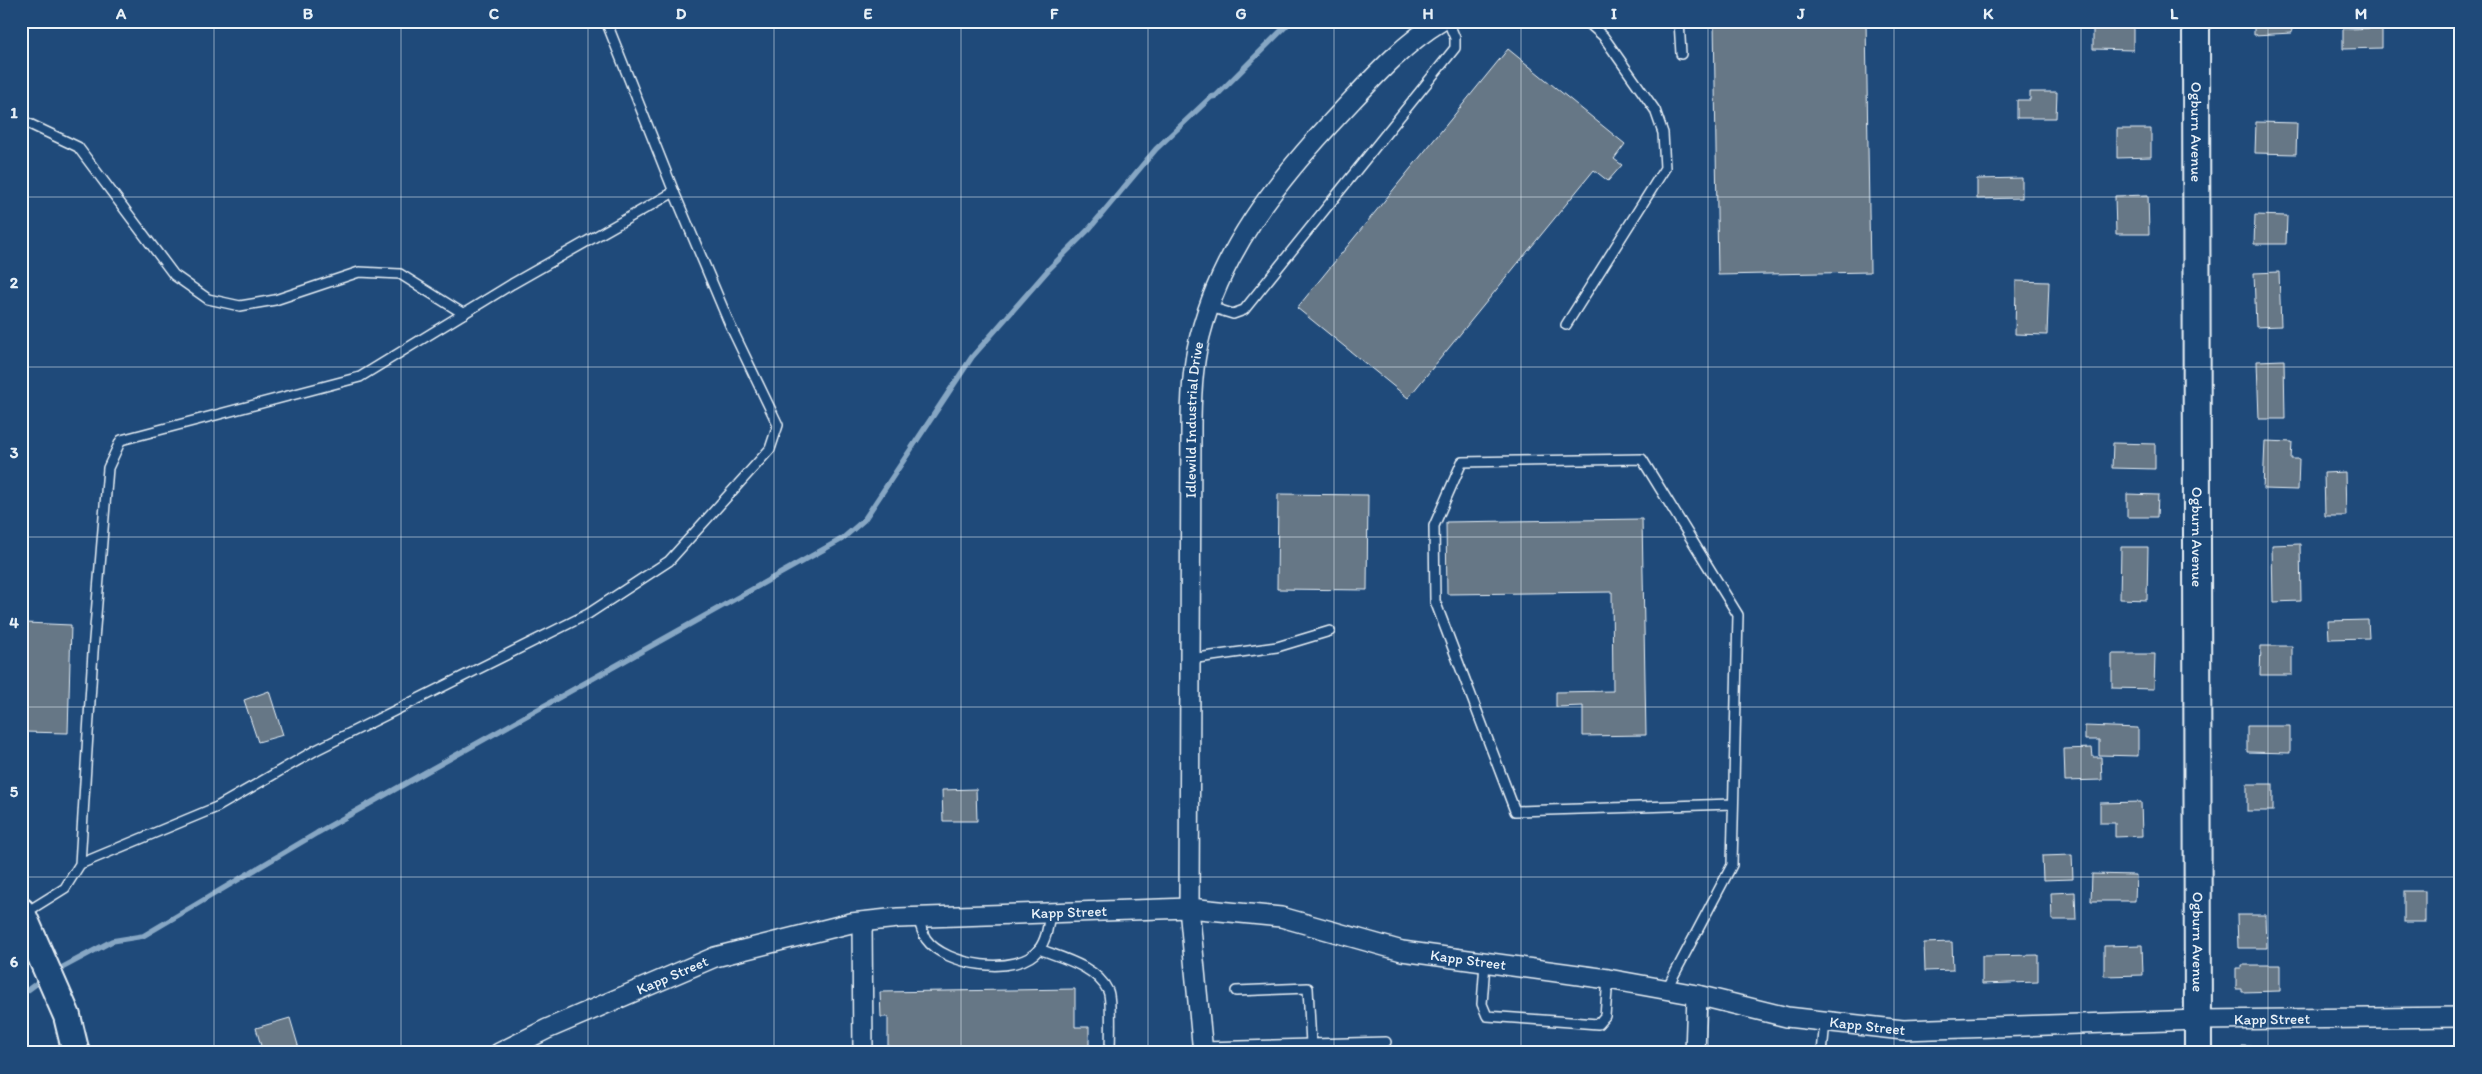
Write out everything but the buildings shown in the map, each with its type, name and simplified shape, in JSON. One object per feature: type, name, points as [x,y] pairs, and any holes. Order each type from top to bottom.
[{"type":"street","name":"Idlewild Industrial Drive","points":[[1202,1050],[1189,908],[1192,383],[1197,348],[1223,273],[1244,233],[1268,196],[1296,161],[1374,76],[1407,46],[1441,21]]},
{"type":"street","name":"Ogburn Avenue","points":[[2196,21],[2198,1053]]},
{"type":"street","name":"Kapp Street","points":[[500,1053],[548,1029],[715,957],[862,922],[918,917],[1189,908],[1281,917],[1402,951],[1608,979],[1697,995],[1787,1017],[1903,1030],[2199,1020],[2461,1016]]},
{"type":"street","points":[[862,922],[863,1053]]},
{"type":"street","points":[[24,925],[67,1016],[76,1053]]},
{"type":"street","points":[[1695,1053],[1697,995]]},
{"type":"lane","points":[[80,864],[217,807],[316,750],[588,614],[669,561],[770,449],[778,425],[730,325],[674,192],[606,21]]},
{"type":"lane","points":[[1210,306],[1233,314],[1244,310],[1455,48],[1455,38],[1448,21]]},
{"type":"lane","points":[[1566,325],[1665,168],[1663,133],[1654,110],[1603,36],[1586,21]]},
{"type":"lane","points":[[1679,21],[1681,54]]},
{"type":"lane","points":[[21,120],[78,147],[174,275],[208,299],[240,306],[275,300],[359,272],[400,274],[464,314]]},
{"type":"lane","points":[[24,925],[65,888],[80,864],[93,652],[108,468],[121,440],[360,377],[512,284],[674,192]]},
{"type":"lane","points":[[1666,990],[1732,865],[1738,616],[1642,459],[1462,462],[1434,526],[1435,601],[1514,811],[1732,804]]},
{"type":"lane","points":[[1190,659],[1277,648],[1330,631]]},
{"type":"lane","points":[[918,917],[925,938],[950,957],[970,963],[1015,964],[1029,959],[1039,949],[1046,935],[1050,912]]},
{"type":"lane","points":[[1039,949],[1095,974],[1109,991],[1110,1053]]},
{"type":"lane","points":[[1485,963],[1482,1004],[1487,1016],[1598,1024],[1605,1016],[1608,979]]},
{"type":"lane","points":[[1236,991],[1308,988],[1312,1044]]},
{"type":"lane","points":[[1822,1053],[1825,1021]]},
{"type":"lane","points":[[1202,1050],[1386,1042]]},
{"type":"waterway","points":[[54,972],[112,941],[143,936],[317,833],[842,539],[864,520],[972,357],[1049,269],[1090,228],[1156,149],[1211,97],[1216,96],[1291,21]]},
{"type":"waterway","points":[[21,995],[44,978]]}]
